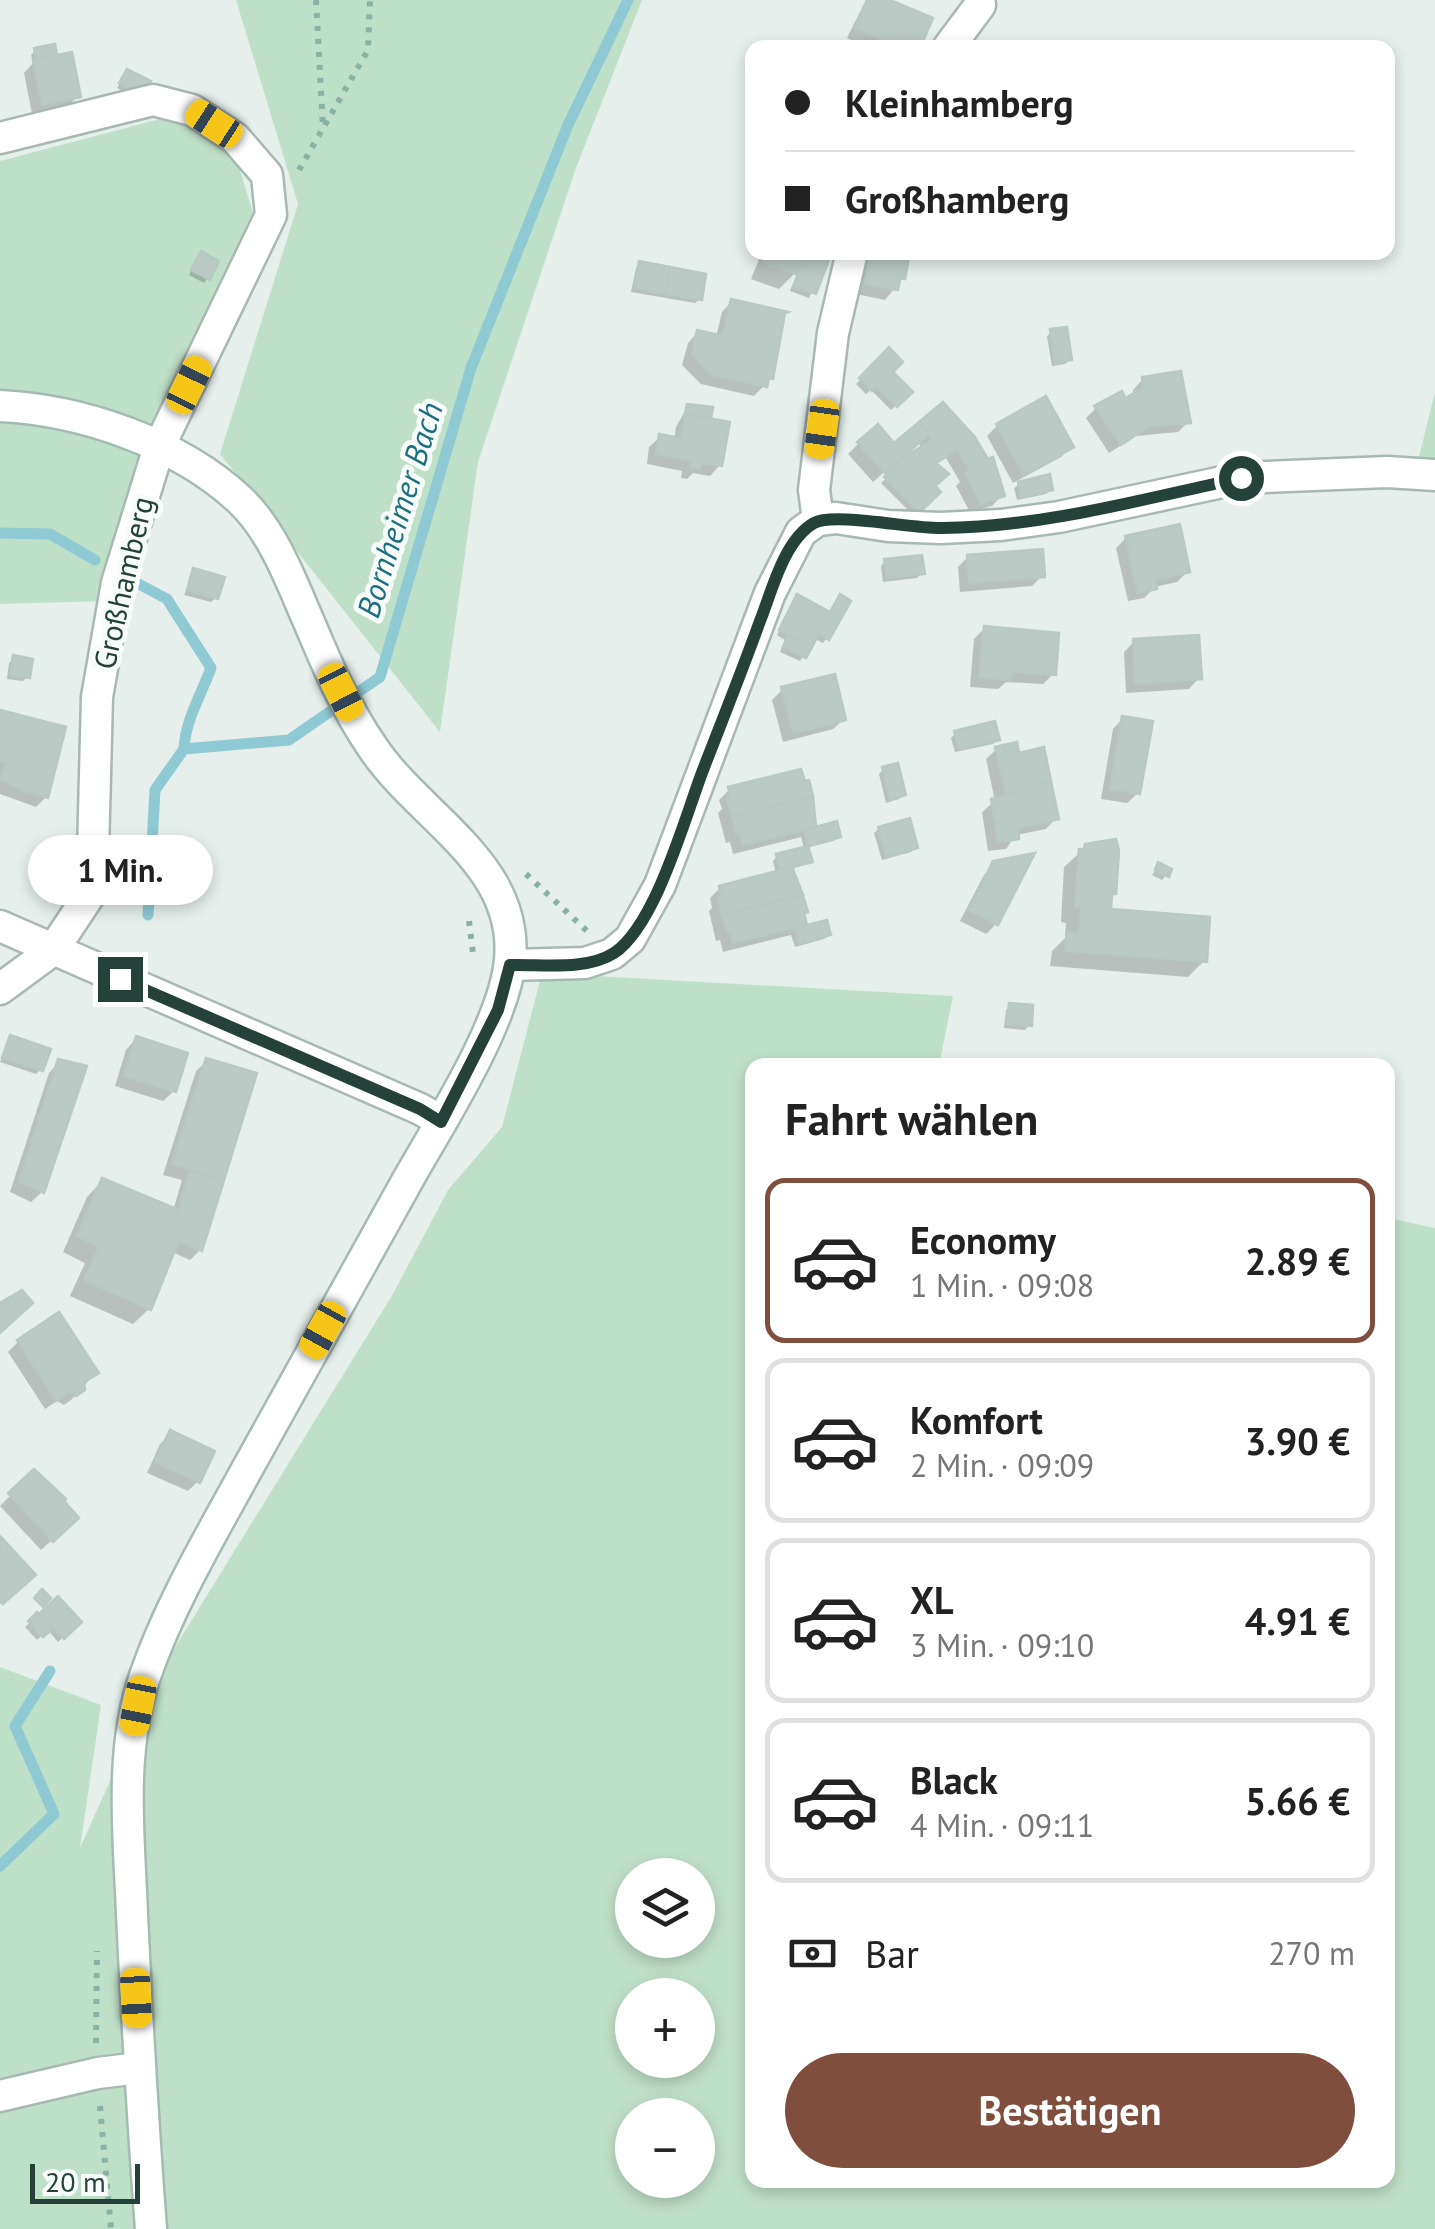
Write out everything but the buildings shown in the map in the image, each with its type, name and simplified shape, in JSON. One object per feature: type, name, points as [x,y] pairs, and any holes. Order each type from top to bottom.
[{"type":"street","points":[[954,40],[980,5]]},
{"type":"street","points":[[0,138],[154,100],[192,110],[235,138],[267,175],[271,215]]},
{"type":"street","name":"Großhamberg","points":[[0,989],[53,950],[92,891],[97,697],[117,583],[159,446],[271,215]]},
{"type":"street","points":[[818,520],[814,490],[831,352],[850,260]]},
{"type":"street","points":[[0,406],[82,420],[159,446],[240,500],[266,532],[326,664],[376,754],[487,872],[508,916],[510,965],[498,1010],[441,1122],[214,1530],[167,1620],[143,1682],[126,1786],[151,2229]]},
{"type":"street","points":[[510,965],[585,963],[612,954],[630,939],[660,884],[770,593],[801,532],[818,520],[836,518],[888,526],[941,528],[1001,525],[1059,517],[1241,478],[1388,472],[1435,476]]},
{"type":"street","points":[[0,926],[420,1109],[441,1122]]},
{"type":"street","points":[[0,2096],[98,2073],[139,2068]]},
{"type":"path","points":[[316,0],[324,133]]},
{"type":"path","points":[[271,215],[324,133],[368,50],[370,0]]},
{"type":"path","points":[[519,868],[612,954]]},
{"type":"path","points":[[469,918],[475,968]]},
{"type":"green space","points":[[236,0],[642,0],[576,168],[478,462],[440,732],[220,454],[298,204]]},
{"type":"green space","points":[[164,118],[232,144],[253,213],[159,409],[108,601],[0,604],[0,161]]},
{"type":"green space","points":[[1435,392],[1435,463],[1418,461]]},
{"type":"green space","points":[[542,973],[953,996],[940,1058],[745,1058],[745,2188],[1395,2188],[1395,1219],[1435,1228],[1435,2229],[0,2229],[0,1667],[101,1705],[80,1848],[156,1678],[393,1294],[448,1190],[502,1127]]},
{"type":"waterway","name":"Bornheimer Bach","points":[[148,915],[155,790],[184,749],[289,740],[380,677],[471,368],[568,125],[628,0]]},
{"type":"waterway","points":[[0,533],[50,534],[95,560]]},
{"type":"waterway","points":[[135,582],[167,599],[211,668],[190,718],[184,749]]},
{"type":"waterway","name":"Bornheimer Bach","points":[[0,1866],[54,1814],[15,1726],[50,1671]]},
{"type":"route","points":[[120,979],[420,1109],[441,1122],[498,1010],[510,965],[585,963],[612,954],[630,939],[660,884],[770,593],[801,532],[818,520],[836,518],[888,526],[1001,525],[1059,517],[1241,478]]}]
